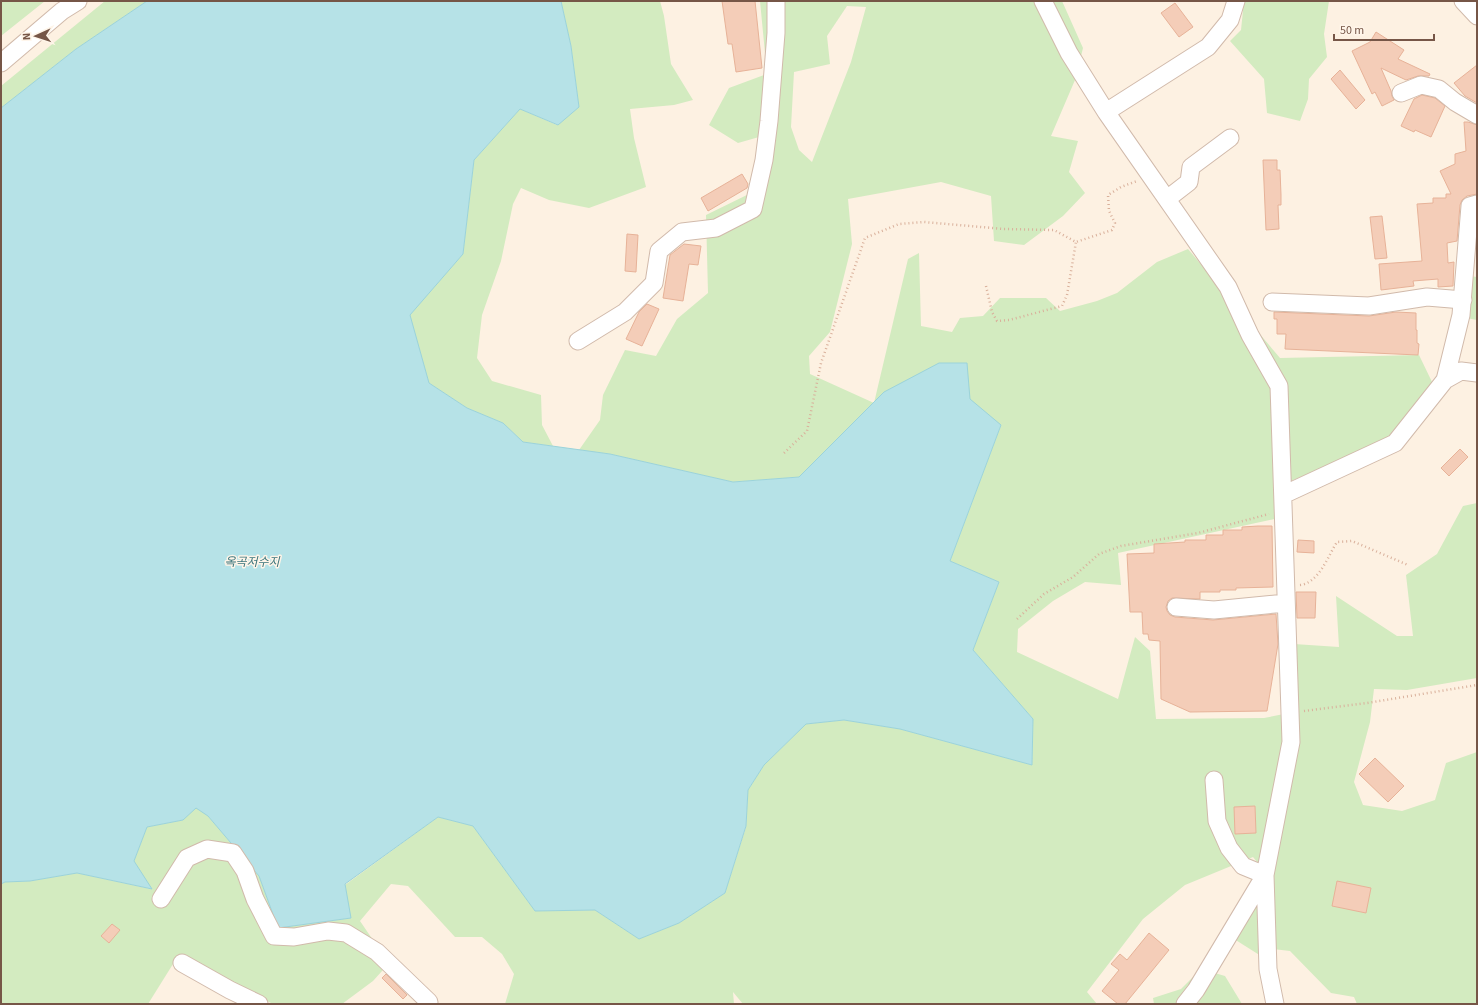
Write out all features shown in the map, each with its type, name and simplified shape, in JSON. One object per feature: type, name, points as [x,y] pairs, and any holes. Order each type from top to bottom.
[{"type":"street","points":[[1,63],[62,11],[78,1]]},
{"type":"street","points":[[578,341],[625,312],[654,283],[659,251],[682,232],[716,228],[753,209],[764,160],[769,121],[776,34],[776,1]]},
{"type":"street","points":[[1043,1],[1069,52],[1106,112],[1228,287],[1250,335],[1279,386],[1291,742],[1265,875],[1268,969],[1275,1004]]},
{"type":"street","points":[[1106,112],[1208,46],[1230,20],[1236,1]]},
{"type":"street","points":[[1463,1],[1477,16]]},
{"type":"street","points":[[1401,93],[1421,85],[1439,89],[1455,102],[1477,115]]},
{"type":"street","points":[[1167,199],[1189,182],[1191,167],[1230,138]]},
{"type":"street","points":[[1445,380],[1461,315],[1470,206],[1477,204]]},
{"type":"street","points":[[1272,302],[1369,306],[1428,297],[1463,300]]},
{"type":"street","points":[[1283,503],[1395,443],[1445,380],[1461,371],[1477,373]]},
{"type":"street","points":[[1176,607],[1214,610],[1286,595]]},
{"type":"street","points":[[1214,780],[1217,821],[1229,848],[1243,866],[1265,875]]},
{"type":"street","points":[[161,899],[186,858],[207,849],[233,853],[245,871],[255,899],[274,936],[294,937],[328,931],[346,933],[377,952],[430,1003]]},
{"type":"street","points":[[1185,1004],[1196,990],[1265,875]]},
{"type":"street","points":[[182,963],[230,990],[260,1004]]},
{"type":"path","points":[[784,453],[807,431],[821,363],[865,238],[899,224],[924,222],[1004,229],[1054,230],[1076,242],[1112,230],[1115,223],[1109,212],[1108,195],[1121,187],[1150,176]]},
{"type":"path","points":[[986,286],[992,312],[997,321],[1009,320],[1062,306],[1067,295],[1076,242]]},
{"type":"path","points":[[1017,619],[1044,594],[1073,577],[1098,554],[1121,546],[1198,533],[1283,503]]},
{"type":"path","points":[[1286,595],[1305,584],[1319,573],[1338,542],[1352,541],[1408,565]]},
{"type":"path","points":[[1290,713],[1367,703],[1477,685]]},
{"type":"green space","points":[[1,1],[45,1],[1,36]]},
{"type":"green space","points":[[105,1],[147,1],[76,49],[1,108],[1,86]]},
{"type":"green space","points":[[561,1],[660,1],[664,16],[671,64],[693,100],[674,105],[630,109],[634,138],[646,187],[589,208],[549,200],[521,188],[513,204],[501,261],[482,315],[477,358],[492,381],[541,395],[542,425],[553,446],[523,442],[503,423],[467,408],[429,383],[409,315],[463,254],[474,160],[520,109],[557,125],[579,107],[571,46]]},
{"type":"green space","points":[[760,1],[1062,1],[1083,48],[1075,80],[1051,136],[1078,141],[1069,172],[1085,193],[1063,216],[1024,245],[994,241],[991,196],[941,182],[848,199],[852,244],[830,332],[809,356],[810,374],[873,403],[799,477],[733,482],[610,454],[579,450],[600,420],[603,395],[625,350],[656,356],[677,319],[708,293],[706,215],[753,192],[759,137],[738,143],[709,125],[729,88],[767,74]],"holes":[[[847,6],[866,7],[851,62],[812,162],[799,150],[791,127],[794,72],[830,64],[827,36]]]},
{"type":"green space","points":[[1244,1],[1329,1],[1324,34],[1327,57],[1309,79],[1308,99],[1300,121],[1267,113],[1264,79],[1230,41],[1241,30]]},
{"type":"green space","points":[[1188,249],[1280,358],[1419,355],[1433,384],[1391,441],[1278,486],[1279,518],[1118,553],[1121,585],[1085,582],[1053,601],[1018,629],[1017,652],[1118,699],[1135,637],[1150,651],[1156,719],[1264,718],[1284,714],[1294,644],[1339,647],[1336,596],[1397,636],[1413,636],[1406,575],[1437,554],[1463,506],[1477,503],[1477,678],[1407,690],[1374,689],[1370,722],[1354,782],[1363,805],[1402,811],[1435,800],[1446,763],[1477,752],[1477,1004],[1357,1004],[1354,997],[1331,993],[1290,951],[1273,949],[1261,956],[1223,932],[1262,868],[1253,857],[1185,885],[1143,919],[1087,992],[1097,1004],[743,1004],[733,992],[734,1004],[505,1004],[514,974],[502,954],[482,937],[455,937],[408,886],[391,884],[360,921],[375,943],[392,960],[373,981],[342,1004],[273,1004],[178,956],[148,1004],[1,1004],[1,884],[5,882],[30,881],[77,873],[151,889],[134,861],[147,827],[183,820],[196,807],[208,816],[259,876],[278,928],[350,918],[345,885],[438,817],[473,826],[535,911],[595,910],[639,939],[679,923],[725,893],[746,827],[748,790],[764,765],[806,724],[844,720],[900,729],[1032,765],[1033,719],[973,650],[999,582],[950,561],[1001,425],[884,392],[874,402],[908,259],[919,253],[921,326],[952,332],[960,318],[983,316],[1000,298],[1046,298],[1060,311],[1097,301],[1117,293],[1157,262]]},
{"type":"green space","points":[[1470,276],[1477,277],[1477,320],[1466,318]]},
{"type":"green space","points":[[1201,969],[1225,976],[1242,1004],[1154,1004],[1153,998],[1181,989]]},
{"type":"water","name":"옥곡저수지","points":[[147,1],[561,1],[571,46],[579,107],[558,125],[520,109],[474,160],[463,254],[410,315],[429,383],[467,408],[503,423],[523,442],[610,454],[733,482],[799,477],[884,392],[939,363],[967,363],[970,399],[1001,425],[950,561],[999,582],[973,650],[1033,719],[1032,765],[900,729],[844,720],[806,724],[764,765],[748,790],[746,826],[725,893],[679,923],[639,939],[595,910],[535,911],[473,826],[438,817],[345,884],[351,918],[278,928],[259,876],[208,816],[196,808],[183,820],[147,827],[134,861],[152,889],[77,873],[30,881],[5,882],[1,884],[1,108],[76,49]]},
{"type":"building","points":[[722,1],[755,1],[762,68],[736,72],[732,44],[728,44]]},
{"type":"building","points":[[1175,3],[1193,27],[1179,37],[1161,13]]},
{"type":"building","points":[[1376,32],[1404,50],[1398,59],[1430,74],[1429,76],[1418,76],[1406,80],[1381,68],[1394,100],[1382,106],[1375,92],[1372,94],[1352,51],[1370,42]]},
{"type":"building","points":[[1477,65],[1477,103],[1465,96],[1454,83]]},
{"type":"building","points":[[1340,70],[1365,100],[1356,109],[1331,79]]},
{"type":"building","points":[[1422,95],[1435,98],[1445,106],[1431,137],[1401,126],[1414,99]]},
{"type":"building","points":[[1464,122],[1477,125],[1477,194],[1467,196],[1462,200],[1460,205],[1457,241],[1447,243],[1448,263],[1454,262],[1453,286],[1438,287],[1438,279],[1413,281],[1414,286],[1381,290],[1379,264],[1422,261],[1417,204],[1433,203],[1433,198],[1446,198],[1446,194],[1451,194],[1440,171],[1455,164],[1455,154],[1466,151]]},
{"type":"building","points":[[1263,160],[1277,160],[1277,170],[1280,170],[1281,205],[1278,205],[1279,229],[1266,230]]},
{"type":"building","points":[[742,174],[748,184],[747,188],[708,211],[701,198]]},
{"type":"building","points":[[1382,216],[1387,258],[1375,259],[1370,217]]},
{"type":"building","points":[[627,234],[638,235],[636,272],[625,271]]},
{"type":"building","points":[[684,244],[701,246],[698,265],[689,264],[683,301],[663,298],[670,255]]},
{"type":"building","points":[[647,304],[659,309],[642,346],[626,339],[639,312]]},
{"type":"building","points":[[1274,312],[1369,316],[1396,312],[1416,313],[1417,343],[1419,344],[1418,355],[1285,349],[1286,334],[1277,334],[1277,319],[1274,319]]},
{"type":"building","points":[[1460,449],[1468,457],[1449,476],[1441,468]]},
{"type":"building","points":[[1272,526],[1273,587],[1236,588],[1236,590],[1220,590],[1220,592],[1200,592],[1200,599],[1172,598],[1168,601],[1166,607],[1170,615],[1175,617],[1213,620],[1276,614],[1278,644],[1267,711],[1190,712],[1161,699],[1160,641],[1149,640],[1148,634],[1143,634],[1142,612],[1130,612],[1127,554],[1154,553],[1154,544],[1185,542],[1185,540],[1206,540],[1206,535],[1223,535],[1223,530],[1242,530],[1242,527]]},
{"type":"building","points":[[1298,540],[1314,541],[1314,553],[1297,552]]},
{"type":"building","points":[[1296,592],[1316,592],[1315,618],[1297,618]]},
{"type":"building","points":[[1375,758],[1404,786],[1388,802],[1359,774]]},
{"type":"building","points":[[1255,806],[1256,833],[1235,834],[1234,807]]},
{"type":"building","points":[[1337,881],[1371,888],[1366,913],[1332,906]]},
{"type":"building","points":[[112,924],[120,930],[109,943],[101,936]]},
{"type":"building","points":[[1149,933],[1169,950],[1125,1004],[1118,1004],[1102,991],[1119,970],[1111,964],[1120,954],[1127,960]]},
{"type":"building","points":[[386,974],[407,995],[403,999],[382,978]]}]
